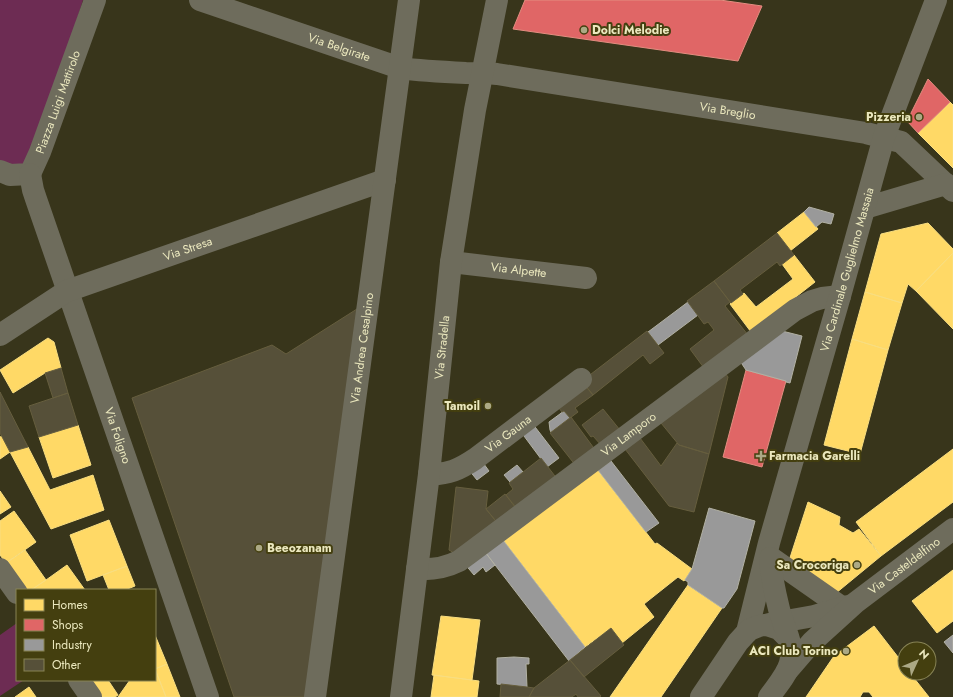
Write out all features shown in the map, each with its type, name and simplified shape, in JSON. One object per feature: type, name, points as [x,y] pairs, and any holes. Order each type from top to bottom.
[{"type":"street","name":"Piazza Luigi Mattirolo","points":[[30,174],[40,152],[95,0]]},
{"type":"street","name":"Via Belgirate","points":[[200,0],[400,68],[421,71],[467,73],[483,72]]},
{"type":"street","name":"Via Andrea Cesalpino","points":[[315,697],[409,0]]},
{"type":"street","name":"Via Stradella","points":[[401,697],[429,474],[451,262],[474,118],[497,0]]},
{"type":"street","name":"Via Cardinale Guglielmo Massaia","points":[[764,632],[770,550],[884,137],[936,0]]},
{"type":"street","name":"Via Breglio","points":[[483,72],[884,137],[901,142],[950,188]]},
{"type":"street","points":[[0,171],[10,175],[30,174]]},
{"type":"street","name":"Via Foligno","points":[[30,174],[33,190],[67,291],[208,697]]},
{"type":"street","name":"Via Stresa","points":[[0,335],[67,291],[385,180]]},
{"type":"street","points":[[865,208],[950,188]]},
{"type":"street","name":"Via Alpette","points":[[451,262],[586,278]]},
{"type":"street","name":"Via Lamporo","points":[[417,569],[427,570],[441,568],[459,561],[795,310],[812,301],[840,296]]},
{"type":"street","name":"Via Gauna","points":[[429,474],[449,472],[465,465],[581,379]]},
{"type":"street","name":"Via Casteldelfino","points":[[769,697],[787,671],[812,642],[849,606],[953,529]]},
{"type":"street","points":[[770,550],[849,606]]},
{"type":"street","name":"Via Cardinale Guglielmo Massaia","points":[[764,632],[774,588],[770,550]]},
{"type":"street","points":[[0,569],[16,592]]},
{"type":"street","name":"Via Casteldelfino","points":[[764,632],[849,606]]},
{"type":"street","points":[[701,697],[764,632],[790,644],[791,656],[787,671]]},
{"type":"street","points":[[79,681],[91,697]]},
{"type":"shaded area","points":[[0,0],[83,0],[28,176],[0,166]]},
{"type":"shaded area","points":[[16,624],[16,681],[22,681],[0,696],[0,635]]},
{"type":"building: Homes","points":[[950,102],[953,105],[953,168],[918,133]]},
{"type":"building: Homes","points":[[804,212],[818,229],[790,251],[777,233]]},
{"type":"building: Homes","points":[[928,223],[953,249],[953,253],[916,291],[908,284],[902,303],[865,292],[881,234]]},
{"type":"building: Homes","points":[[953,253],[953,329],[916,291]]},
{"type":"building: Homes","points":[[794,255],[815,282],[751,332],[730,304],[744,293],[756,307],[793,279],[782,264]]},
{"type":"building: Homes","points":[[865,292],[902,303],[888,350],[852,339]]},
{"type":"building: Homes","points":[[48,338],[54,342],[61,368],[45,373],[13,393],[0,370]]},
{"type":"building: Homes","points":[[852,339],[888,350],[860,454],[824,445]]},
{"type":"building: Homes","points":[[78,425],[91,465],[53,478],[39,437]]},
{"type":"building: Homes","points":[[2,436],[10,452],[0,459],[0,437]]},
{"type":"building: Homes","points":[[28,447],[50,490],[93,475],[104,510],[51,529],[10,452]]},
{"type":"building: Homes","points":[[953,449],[953,502],[881,556],[856,522]]},
{"type":"building: Homes","points":[[597,469],[655,544],[657,543],[692,569],[684,581],[678,577],[644,604],[654,617],[622,643],[611,628],[585,647],[504,541]]},
{"type":"building: Homes","points":[[0,491],[11,507],[0,514]]},
{"type":"building: Homes","points":[[808,502],[840,517],[839,525],[853,533],[859,529],[881,556],[830,598],[787,567]]},
{"type":"building: Homes","points":[[14,511],[36,542],[6,563],[0,555],[0,521]]},
{"type":"building: Homes","points":[[109,520],[127,566],[87,581],[70,535]]},
{"type":"building: Homes","points":[[25,550],[46,580],[32,589],[24,589],[6,563]]},
{"type":"building: Homes","points":[[67,565],[84,589],[32,589]]},
{"type":"building: Homes","points":[[127,566],[135,586],[128,589],[109,589],[103,575]]},
{"type":"building: Homes","points":[[953,570],[953,621],[937,633],[912,601]]},
{"type":"building: Homes","points":[[688,585],[722,608],[661,697],[610,697]]},
{"type":"building: Homes","points":[[441,616],[480,620],[472,680],[432,675]]},
{"type":"building: Homes","points":[[874,626],[897,656],[897,681],[916,681],[929,697],[873,697],[869,692],[863,692],[860,697],[806,697],[834,656]]},
{"type":"building: Homes","points":[[156,637],[167,664],[156,669]]},
{"type":"building: Homes","points":[[167,664],[180,697],[166,697],[156,669]]},
{"type":"building: Homes","points":[[156,672],[166,697],[118,697],[129,681],[156,681]]},
{"type":"building: Homes","points":[[434,675],[479,681],[477,697],[431,697]]},
{"type":"building: Homes","points":[[91,681],[109,681],[118,695],[115,697],[102,697]]},
{"type":"building: Homes","points":[[29,687],[36,697],[15,697]]},
{"type":"building: Shops","points":[[525,0],[720,0],[762,6],[738,61],[513,29]]},
{"type":"building: Shops","points":[[928,79],[950,102],[918,133],[907,121]]},
{"type":"building: Shops","points":[[746,370],[786,381],[762,467],[723,457]]},
{"type":"building: Industry","points":[[809,207],[834,214],[831,224],[822,222],[816,227],[804,212]]},
{"type":"building: Industry","points":[[688,302],[698,315],[658,345],[648,332]]},
{"type":"building: Industry","points":[[782,331],[802,336],[790,383],[746,370],[740,361]]},
{"type":"building: Industry","points":[[564,411],[570,418],[551,432],[549,422]]},
{"type":"building: Industry","points":[[532,423],[559,458],[547,467],[521,432]]},
{"type":"building: Industry","points":[[481,460],[489,471],[477,480],[469,470]]},
{"type":"building: Industry","points":[[611,461],[659,523],[646,532],[598,470]]},
{"type":"building: Industry","points":[[517,465],[523,472],[510,482],[504,475]]},
{"type":"building: Industry","points":[[709,508],[755,521],[737,589],[724,608],[688,585],[688,582],[685,580],[692,569]]},
{"type":"building: Industry","points":[[499,535],[585,647],[569,661],[482,548]]},
{"type":"building: Industry","points":[[482,548],[495,565],[486,572],[483,567],[474,575],[464,563]]},
{"type":"building: Industry","points":[[953,635],[953,653],[944,642]]},
{"type":"building: Industry","points":[[497,658],[529,658],[529,664],[526,664],[527,687],[497,684]]},
{"type":"building: Other","points":[[777,233],[794,255],[780,266],[777,262],[740,290],[743,294],[731,303],[714,281]]},
{"type":"building: Other","points":[[714,281],[730,302],[725,306],[748,335],[704,368],[690,349],[714,330],[708,322],[704,324],[687,301]]},
{"type":"building: Other","name":"Beeozanam","points":[[368,302],[315,697],[234,697],[132,398],[272,345],[286,354]]},
{"type":"building: Other","points":[[647,331],[664,353],[650,364],[643,355],[593,395],[582,381]]},
{"type":"building: Other","points":[[61,368],[68,393],[53,398],[45,373]]},
{"type":"building: Other","points":[[725,373],[728,377],[709,454],[679,445],[661,423]]},
{"type":"building: Other","points":[[583,383],[593,395],[575,408],[578,412],[570,418],[564,411],[562,412],[555,403]]},
{"type":"building: Other","points":[[0,392],[28,447],[10,452],[0,433]]},
{"type":"building: Other","points":[[68,393],[78,425],[39,437],[29,406]]},
{"type":"building: Other","points":[[603,409],[620,430],[601,445],[593,436],[591,437],[582,425]]},
{"type":"building: Other","points":[[571,417],[596,451],[576,466],[550,433]]},
{"type":"building: Other","points":[[640,438],[661,466],[677,443],[679,445],[709,454],[694,512],[669,506],[625,449]]},
{"type":"building: Other","points":[[541,458],[558,480],[518,510],[506,495],[513,489],[509,483]]},
{"type":"building: Other","points":[[456,487],[488,491],[486,509],[499,525],[459,556],[449,550]]},
{"type":"building: Other","points":[[505,494],[518,511],[499,525],[486,509]]},
{"type":"building: Other","points":[[611,628],[624,645],[584,677],[570,660]]},
{"type":"building: Other","points":[[570,660],[601,696],[600,697],[578,697],[576,694],[572,697],[529,697],[534,688]]},
{"type":"building: Other","points":[[501,684],[534,688],[529,697],[500,697]]},
{"type":"place","name":"Dolci Melodie","points":[[584,30]]},
{"type":"place","name":"Pizzeria","points":[[919,117]]},
{"type":"place","name":"Tamoil","points":[[488,406]]},
{"type":"place","name":"Farmacia Garelli","points":[[761,456]]},
{"type":"place","name":"Beeozanam","points":[[259,548]]},
{"type":"place","name":"Sa Crocoriga","points":[[857,565]]},
{"type":"place","name":"ACI Club Torino","points":[[846,651]]}]
